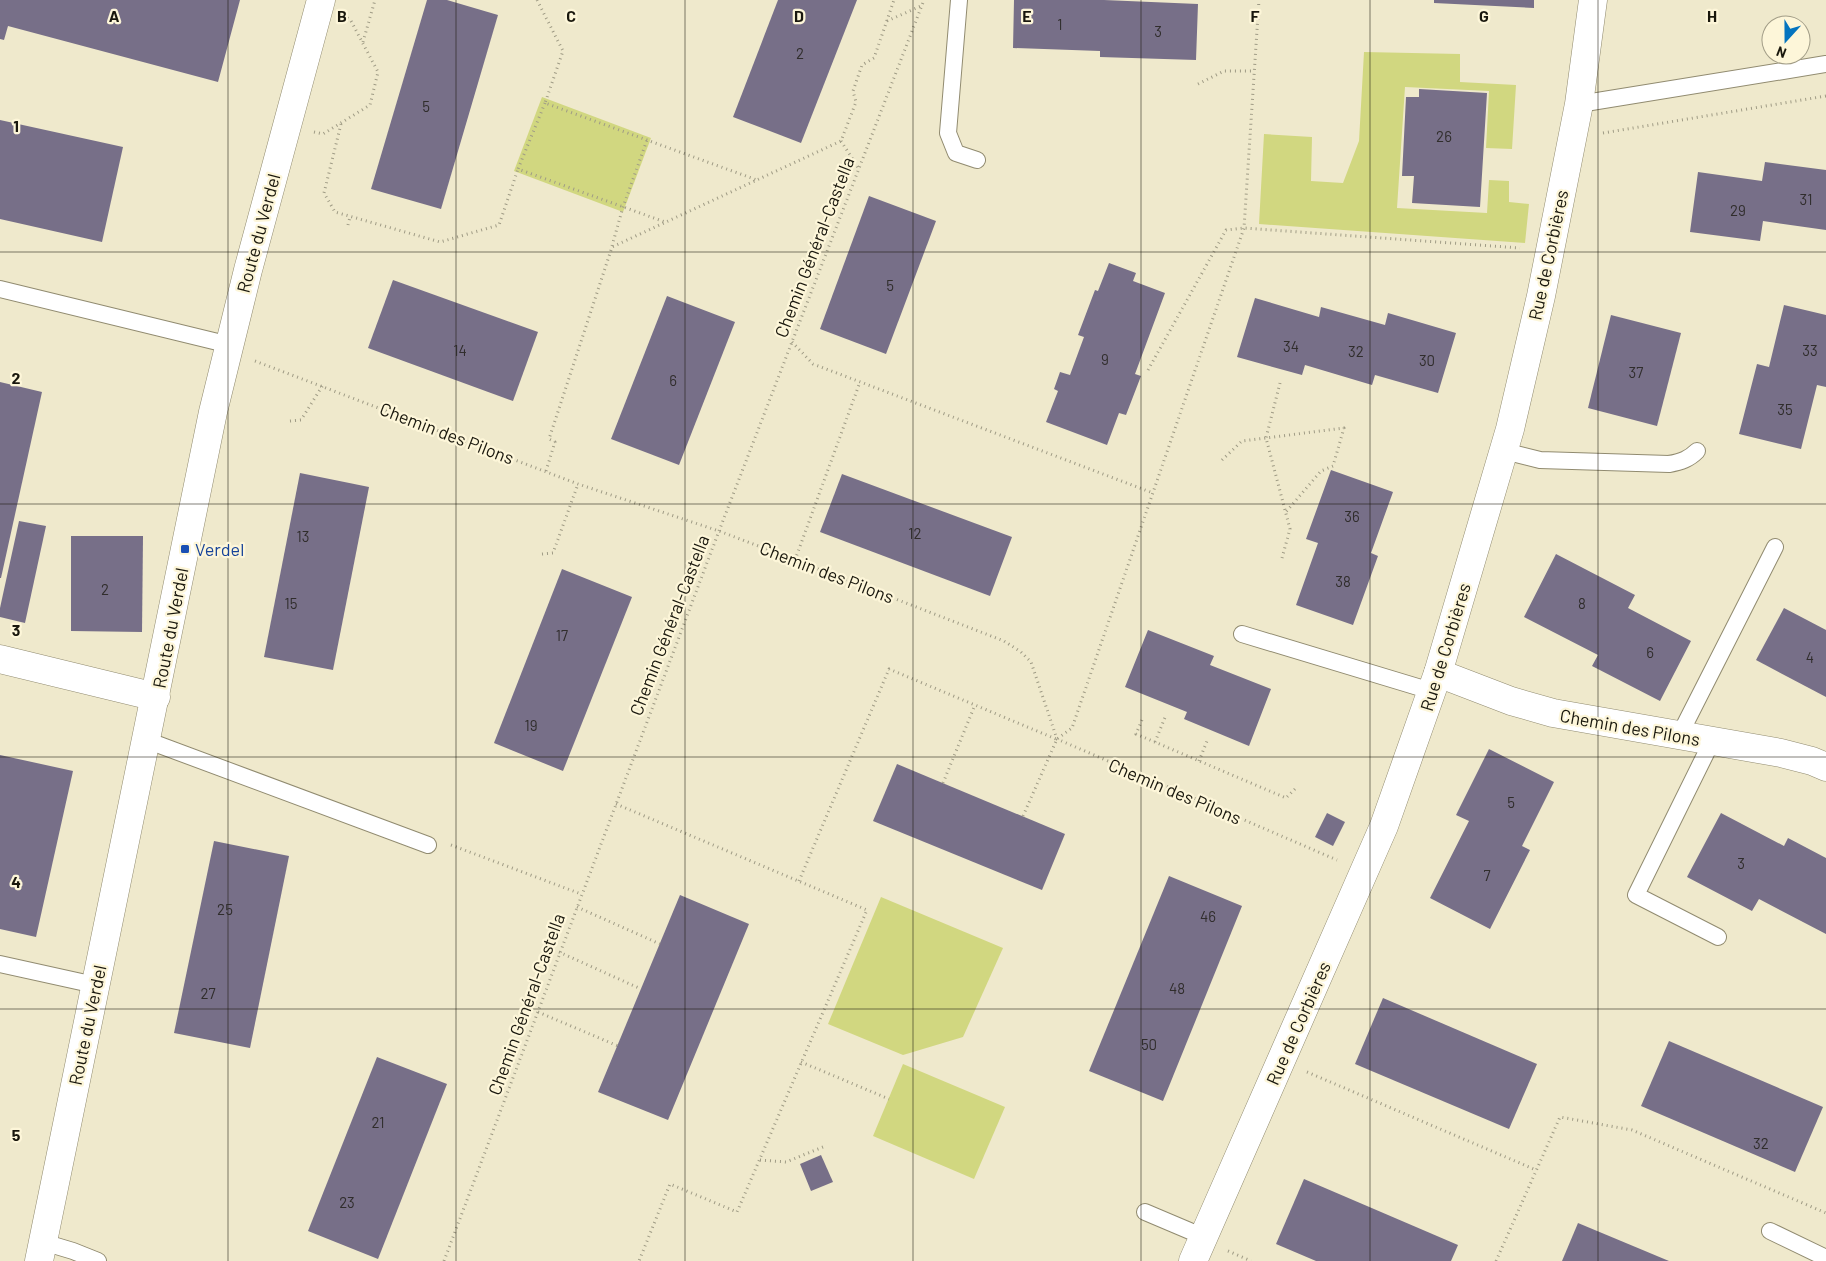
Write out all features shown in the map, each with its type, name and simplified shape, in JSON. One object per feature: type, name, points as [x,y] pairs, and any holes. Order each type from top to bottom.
[{"type":"street","name":"Rue de Corbières","points":[[1198,1249],[1384,826],[1434,682],[1504,451],[1541,296],[1580,104],[1593,0]]},
{"type":"street","name":"Route du Verdel","points":[[41,1252],[156,697],[205,449],[230,344],[331,8]]},
{"type":"street","points":[[0,659],[156,697]]},
{"type":"street","name":"Chemin des Pilons","points":[[1434,682],[1552,713],[1781,753],[1812,761],[1826,767]]},
{"type":"lane","points":[[960,0],[948,133],[956,153],[977,160]]},
{"type":"lane","points":[[1580,104],[1826,64]]},
{"type":"lane","points":[[0,289],[230,344]]},
{"type":"lane","points":[[1504,451],[1540,460],[1669,464],[1690,458],[1697,451]]},
{"type":"lane","points":[[1679,736],[1775,548]]},
{"type":"lane","points":[[1242,634],[1434,682]]},
{"type":"lane","points":[[146,740],[428,845]]},
{"type":"lane","points":[[1712,741],[1636,895],[1718,937]]},
{"type":"lane","points":[[0,964],[95,985]]},
{"type":"lane","points":[[1145,1212],[1198,1249]]},
{"type":"lane","points":[[1770,1231],[1826,1258]]},
{"type":"lane","points":[[41,1252],[73,1251],[98,1261]]},
{"type":"path","points":[[362,43],[375,0]]},
{"type":"path","points":[[341,124],[324,193],[335,212],[440,242],[499,225],[563,51],[537,0]]},
{"type":"path","points":[[612,247],[841,141],[856,102],[853,91],[862,65],[874,58],[894,0]]},
{"type":"path","name":"Chemin Général-Castella","points":[[444,1261],[719,531],[924,0]]},
{"type":"path","points":[[1023,816],[1057,739],[1072,728],[1244,228],[1258,0]]},
{"type":"path","points":[[887,21],[922,6]]},
{"type":"path","points":[[311,131],[323,134],[370,105],[378,72],[350,18],[331,8]]},
{"type":"path","points":[[1198,84],[1224,71],[1254,71]]},
{"type":"path","points":[[1572,138],[1826,96]]},
{"type":"path","points":[[545,103],[757,180]]},
{"type":"path","points":[[546,471],[555,442],[549,439],[612,247],[623,207],[647,140]]},
{"type":"path","points":[[841,141],[859,169]]},
{"type":"path","points":[[518,169],[666,222]]},
{"type":"path","points":[[348,225],[350,217]]},
{"type":"path","points":[[1148,370],[1226,230],[1244,228],[1521,248]]},
{"type":"path","points":[[792,342],[813,364],[1153,493]]},
{"type":"path","name":"Chemin des Pilons","points":[[252,360],[323,385],[578,484],[719,531],[1004,641],[1022,652],[1031,662],[1057,739],[1339,861]]},
{"type":"path","points":[[795,560],[860,382]]},
{"type":"path","points":[[1280,383],[1266,438],[1290,529],[1282,558]]},
{"type":"path","points":[[290,421],[301,420],[323,385]]},
{"type":"path","points":[[1222,460],[1242,441],[1344,428],[1333,466],[1321,471],[1285,513]]},
{"type":"path","points":[[542,554],[553,553],[578,484]]},
{"type":"path","points":[[799,881],[889,669],[1057,739]]},
{"type":"path","points":[[943,783],[975,705]]},
{"type":"path","points":[[1156,742],[1166,715]]},
{"type":"path","points":[[1142,720],[1136,734],[1286,798],[1295,789]]},
{"type":"path","points":[[1200,761],[1207,742]]},
{"type":"path","points":[[616,804],[867,910],[737,1212],[670,1184],[639,1261]]},
{"type":"path","points":[[449,844],[581,894]]},
{"type":"path","points":[[576,907],[660,944]]},
{"type":"path","points":[[559,952],[641,989]]},
{"type":"path","points":[[538,1012],[618,1046]]},
{"type":"path","points":[[802,1062],[889,1098]]},
{"type":"path","points":[[1306,1071],[1536,1170]]},
{"type":"path","points":[[1496,1261],[1560,1117],[1632,1130],[1826,1213]]},
{"type":"path","points":[[760,1160],[786,1162],[823,1147]]},
{"type":"path","points":[[1228,1251],[1250,1261]]},
{"type":"green space","points":[[1364,52],[1460,54],[1460,82],[1516,85],[1512,149],[1486,148],[1489,91],[1405,87],[1397,208],[1487,213],[1489,180],[1509,181],[1509,202],[1529,204],[1525,243],[1259,224],[1264,134],[1312,137],[1311,181],[1343,183],[1359,141]]},
{"type":"green space","points":[[542,97],[651,138],[623,212],[514,171]]},
{"type":"green space","points":[[881,897],[1003,948],[963,1037],[903,1055],[828,1024]]},
{"type":"green space","points":[[903,1064],[1005,1107],[974,1179],[873,1136]]},
{"type":"building","points":[[0,0],[240,0],[218,82],[8,26],[4,40],[0,39]]},
{"type":"building","points":[[427,0],[447,0],[498,15],[441,209],[371,189]]},
{"type":"building","points":[[778,0],[857,0],[801,143],[733,117]]},
{"type":"building","points":[[1014,0],[1104,0],[1198,4],[1196,60],[1100,57],[1100,51],[1013,48]]},
{"type":"building","points":[[1434,0],[1534,0],[1534,8],[1434,3]]},
{"type":"building","points":[[1419,89],[1487,93],[1480,207],[1412,203],[1414,176],[1402,176],[1406,97],[1419,97]]},
{"type":"building","points":[[0,120],[123,147],[102,242],[0,219]]},
{"type":"building","points":[[1765,162],[1826,170],[1826,230],[1763,221],[1760,241],[1690,232],[1698,172],[1762,181]]},
{"type":"building","points":[[869,196],[936,221],[886,354],[820,329]]},
{"type":"building","points":[[1109,263],[1136,273],[1133,281],[1165,293],[1135,374],[1141,376],[1126,415],[1119,413],[1107,445],[1046,422],[1058,391],[1054,389],[1060,372],[1070,375],[1084,337],[1078,335],[1095,290],[1098,291]]},
{"type":"building","points":[[393,280],[538,332],[513,401],[368,348]]},
{"type":"building","points":[[667,296],[735,322],[679,465],[611,439]]},
{"type":"building","points":[[1255,298],[1319,317],[1321,307],[1385,325],[1388,313],[1456,333],[1438,393],[1375,375],[1372,385],[1305,365],[1302,375],[1237,357]]},
{"type":"building","points":[[1784,305],[1826,315],[1826,387],[1817,385],[1801,449],[1739,434],[1757,364],[1769,367]]},
{"type":"building","points":[[1611,315],[1681,333],[1657,426],[1588,408]]},
{"type":"building","points":[[0,382],[42,392],[1,578],[0,578]]},
{"type":"building","points":[[1331,470],[1393,492],[1371,553],[1378,556],[1353,625],[1296,605],[1318,543],[1306,539]]},
{"type":"building","points":[[300,473],[369,487],[333,670],[264,657]]},
{"type":"building","points":[[842,474],[1012,537],[990,596],[820,532]]},
{"type":"building","points":[[19,521],[46,526],[25,623],[0,617],[0,608]]},
{"type":"building","points":[[71,536],[143,536],[142,632],[71,631]]},
{"type":"building","points":[[1556,554],[1635,595],[1628,608],[1691,641],[1660,701],[1592,666],[1598,655],[1524,617]]},
{"type":"building","points":[[562,569],[632,597],[563,771],[494,743]]},
{"type":"building","points":[[1784,608],[1826,630],[1826,697],[1756,660]]},
{"type":"building","points":[[1148,630],[1214,656],[1210,665],[1271,689],[1249,746],[1184,719],[1187,712],[1125,687]]},
{"type":"building","points":[[1489,749],[1554,782],[1522,846],[1530,850],[1490,929],[1430,898],[1469,821],[1456,815]]},
{"type":"building","points":[[0,755],[73,771],[36,937],[0,929]]},
{"type":"building","points":[[897,764],[1065,834],[1042,890],[873,821]]},
{"type":"building","points":[[1327,813],[1345,822],[1333,846],[1315,837]]},
{"type":"building","points":[[1721,813],[1784,846],[1788,838],[1826,858],[1826,934],[1759,899],[1752,911],[1687,877]]},
{"type":"building","points":[[214,841],[289,856],[250,1048],[174,1033]]},
{"type":"building","points":[[1169,876],[1242,906],[1163,1101],[1089,1071]]},
{"type":"building","points":[[680,895],[749,924],[668,1120],[598,1092]]},
{"type":"building","points":[[1383,998],[1537,1064],[1509,1129],[1355,1064]]},
{"type":"building","points":[[1669,1041],[1823,1107],[1795,1172],[1641,1106]]},
{"type":"building","points":[[377,1057],[447,1084],[378,1259],[308,1231]]},
{"type":"building","points":[[821,1155],[833,1182],[811,1191],[800,1164]]},
{"type":"building","points":[[1304,1179],[1458,1245],[1451,1261],[1316,1261],[1276,1244]]},
{"type":"building","points":[[1578,1223],[1669,1261],[1562,1261]]},
{"type":"place","name":"Verdel","points":[[185,549]]}]
